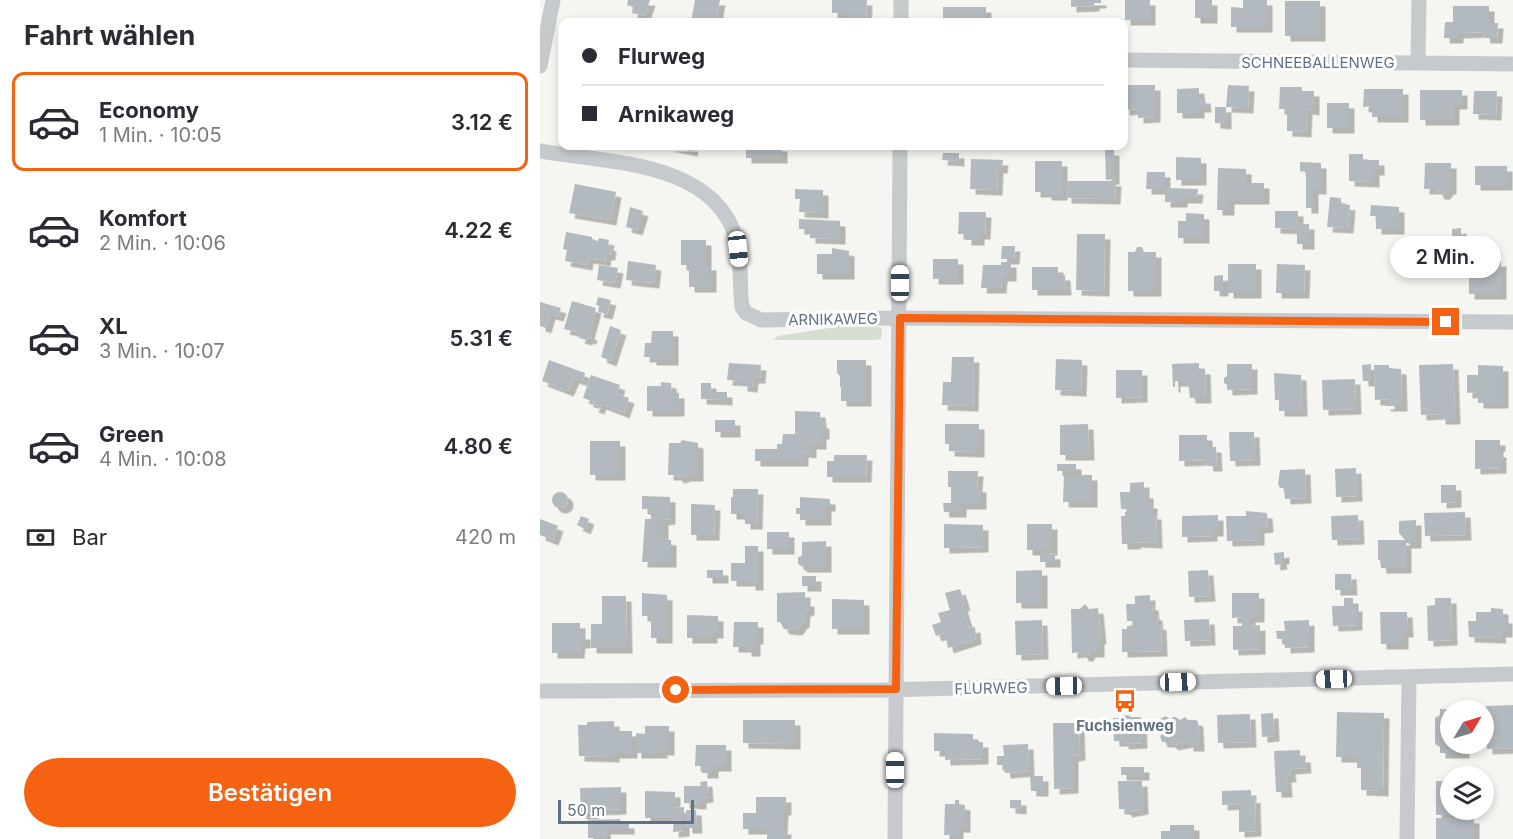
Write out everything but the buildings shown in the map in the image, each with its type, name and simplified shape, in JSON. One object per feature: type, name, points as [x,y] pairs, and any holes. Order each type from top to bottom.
[{"type":"street","points":[[540,66],[553,0]]},
{"type":"street","points":[[901,0],[901,18]]},
{"type":"street","points":[[1418,62],[1419,0]]},
{"type":"street","name":"SCHNEEBALLENWEG","points":[[1128,60],[1513,64]]},
{"type":"street","points":[[895,839],[900,150]]},
{"type":"street","name":"ARNIKAWEG","points":[[540,151],[668,173],[686,181],[710,197],[721,210],[735,235],[742,307],[746,313],[760,320],[900,318],[1513,322]]},
{"type":"street","name":"FLURWEG","points":[[540,691],[896,689],[1513,674]]},
{"type":"street","points":[[1407,839],[1409,677]]},
{"type":"shaded area","points":[[842,326],[882,328],[881,339],[773,340],[778,336]]},
{"type":"place","name":"Fuchsienweg","points":[[1125,701]]},
{"type":"route","points":[[676,690],[896,689],[900,318],[1446,322]]}]
